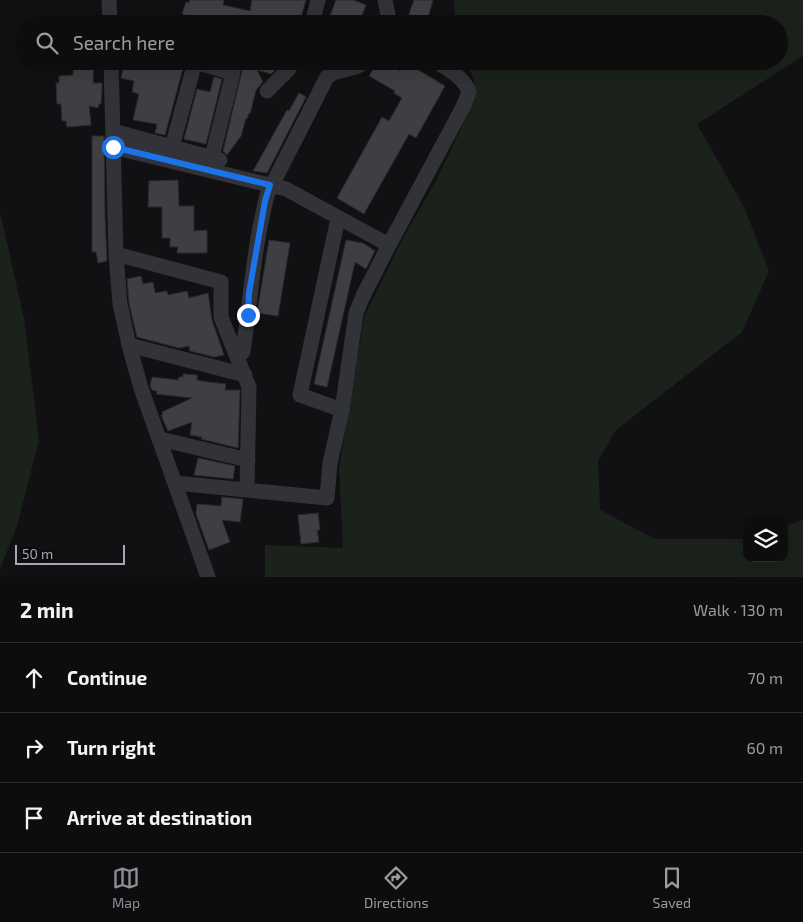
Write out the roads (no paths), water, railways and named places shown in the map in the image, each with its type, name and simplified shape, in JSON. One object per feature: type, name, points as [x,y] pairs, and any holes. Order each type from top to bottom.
[{"type":"street","points":[[109,0],[110,15]]},
{"type":"street","points":[[314,15],[318,0]]},
{"type":"street","points":[[385,0],[388,15]]},
{"type":"street","points":[[111,70],[116,254],[120,304],[141,388],[208,577]]},
{"type":"street","points":[[172,146],[193,70]]},
{"type":"street","points":[[113,130],[216,158],[233,73],[223,70]]},
{"type":"street","points":[[267,91],[288,70]]},
{"type":"street","points":[[243,352],[249,293],[265,201],[271,185],[327,77],[342,70]]},
{"type":"street","points":[[176,483],[327,498],[330,462],[342,410],[356,313],[389,245],[459,115],[469,92],[466,83],[449,70]]},
{"type":"street","points":[[113,147],[286,189],[389,245]]},
{"type":"street","points":[[337,223],[300,394],[342,410]]},
{"type":"street","points":[[116,254],[221,282],[221,317],[249,387],[247,490]]},
{"type":"street","points":[[129,345],[245,375]]},
{"type":"street","points":[[160,440],[248,460]]}]
